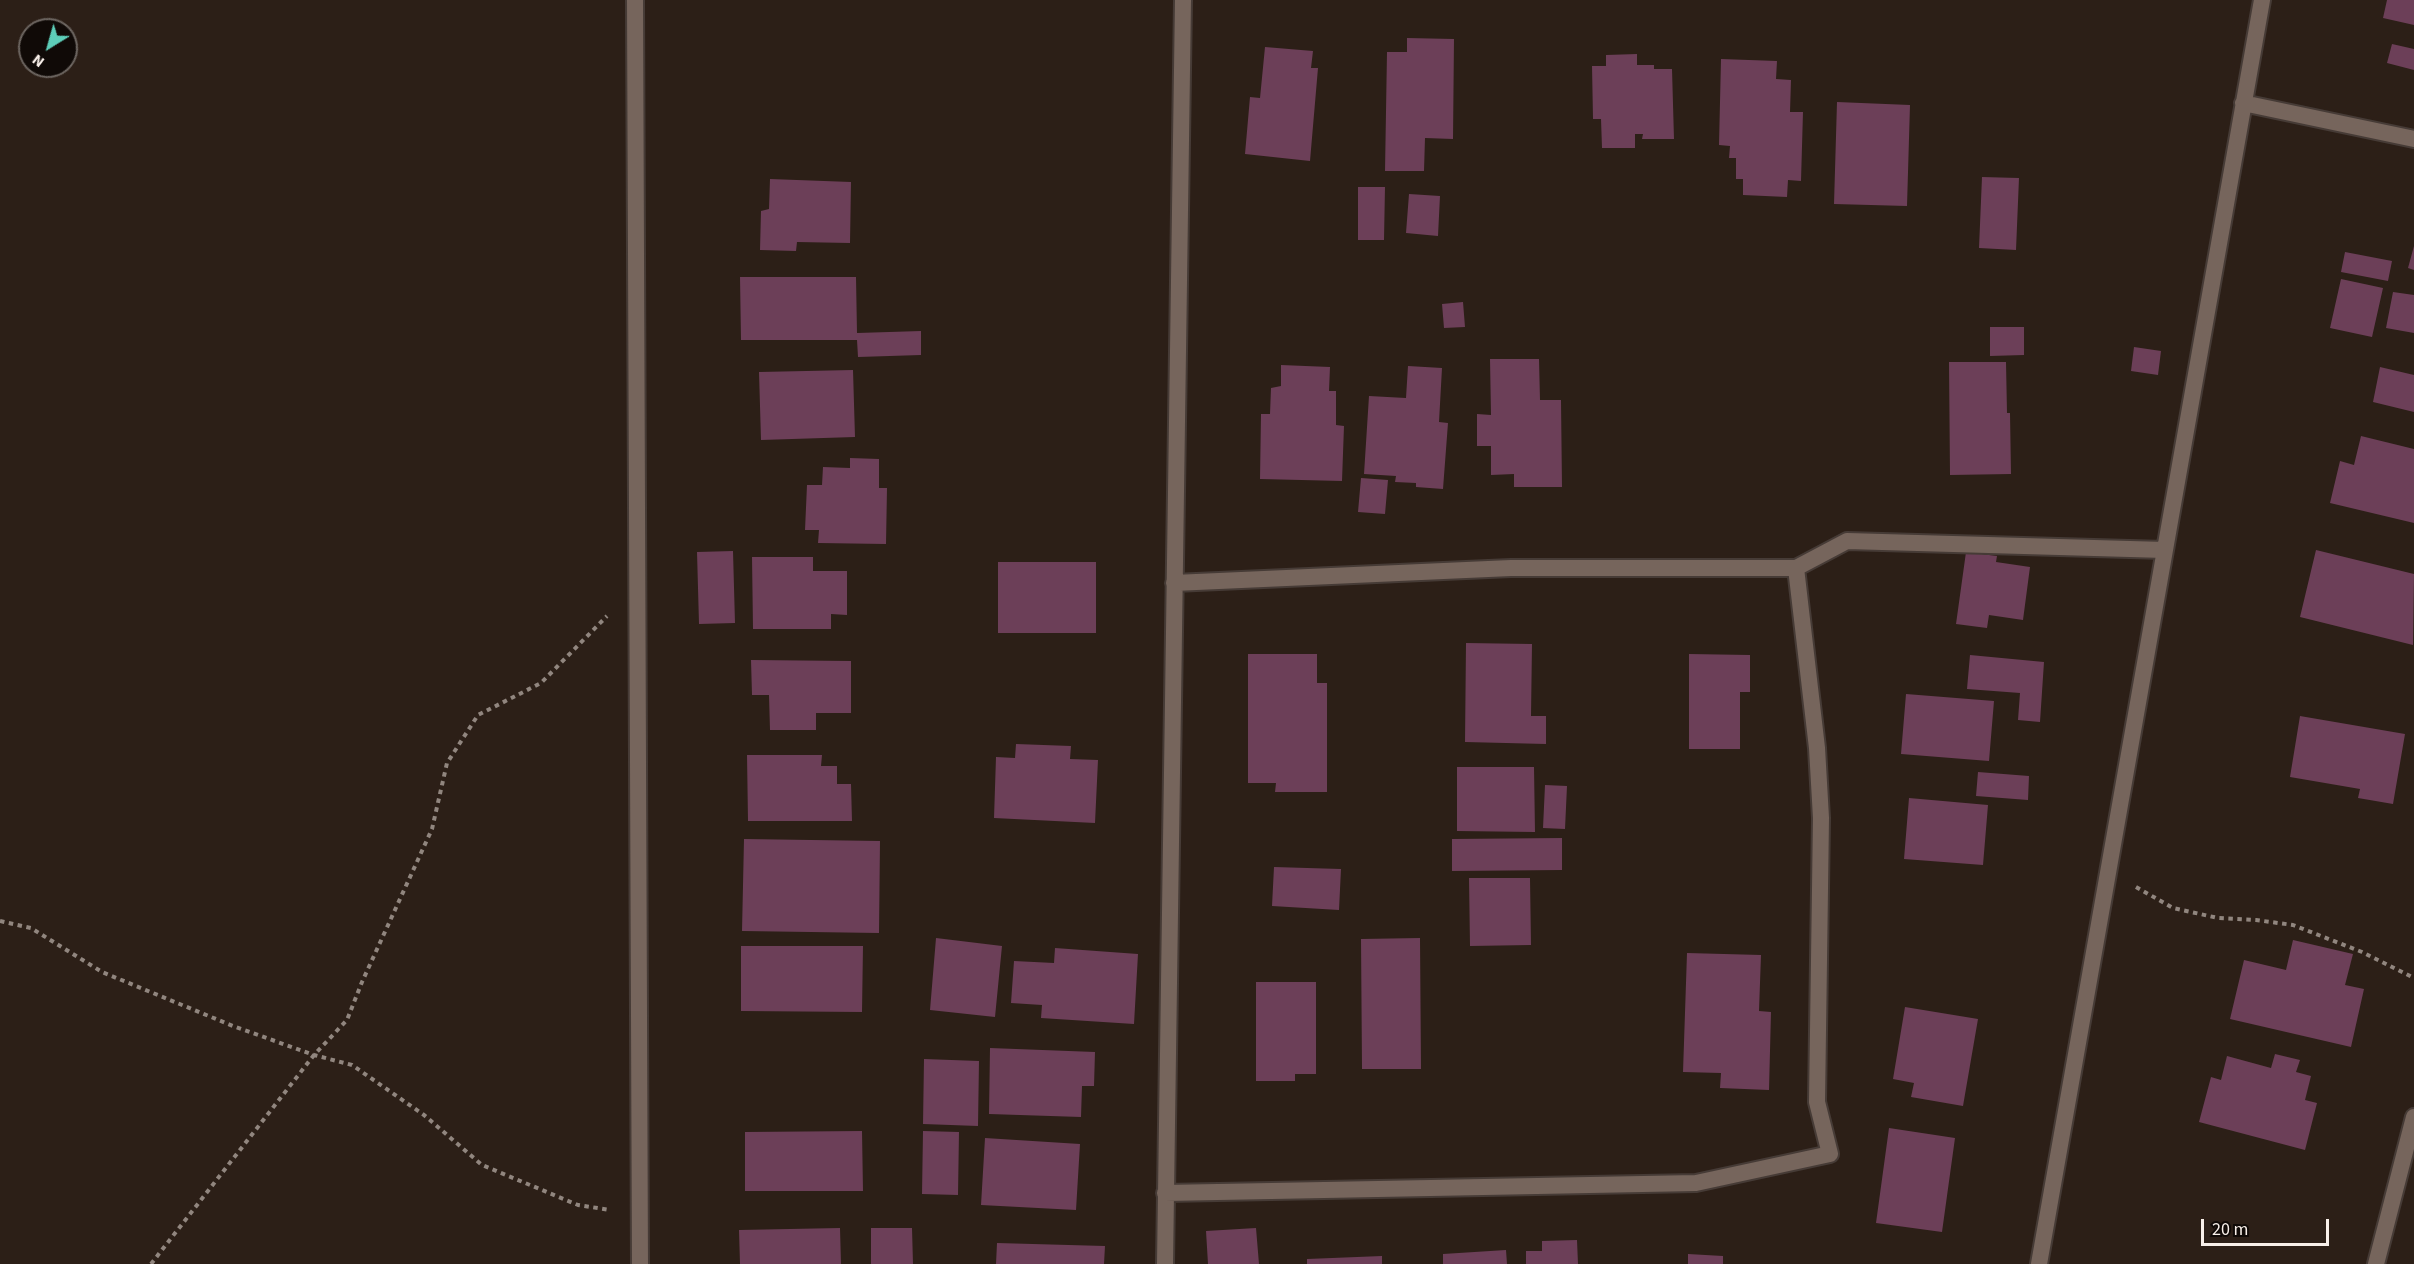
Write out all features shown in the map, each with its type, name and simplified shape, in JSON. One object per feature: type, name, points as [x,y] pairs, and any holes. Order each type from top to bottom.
[{"type":"street","points":[[635,0],[640,1264]]},
{"type":"street","points":[[1165,1264],[1183,0]]},
{"type":"street","points":[[2039,1264],[2262,0]]},
{"type":"street","points":[[2243,104],[2414,139]]},
{"type":"street","points":[[1174,583],[1511,568],[1796,568],[1847,540],[2165,550]]},
{"type":"street","points":[[1165,1193],[1696,1183],[1830,1154],[1817,1102],[1821,818],[1816,748],[1796,568]]},
{"type":"street","points":[[2376,1264],[2414,1117]]},
{"type":"path","points":[[151,1264],[314,1055],[347,1020],[362,982],[432,830],[447,763],[478,715],[541,683],[607,615],[637,609]]},
{"type":"path","points":[[2108,870],[2173,908],[2218,918],[2256,920],[2293,926],[2362,952],[2414,978]]},
{"type":"path","points":[[0,921],[31,928],[102,972],[233,1026],[314,1055],[352,1065],[424,1115],[482,1165],[578,1205],[640,1215]]},
{"type":"building","points":[[2387,0],[2414,0],[2414,25],[2383,18]]},
{"type":"building","points":[[1407,38],[1454,39],[1453,139],[1425,138],[1424,171],[1385,171],[1387,52],[1407,52]]},
{"type":"building","points":[[2392,44],[2414,49],[2414,70],[2387,63]]},
{"type":"building","points":[[1265,47],[1313,51],[1311,68],[1318,68],[1310,161],[1245,154],[1250,97],[1260,98]]},
{"type":"building","points":[[1637,54],[1637,65],[1654,65],[1654,69],[1672,69],[1674,139],[1642,139],[1643,134],[1635,134],[1635,148],[1602,148],[1601,119],[1593,119],[1592,66],[1606,66],[1606,55]]},
{"type":"building","points":[[1721,59],[1777,61],[1776,79],[1791,80],[1790,112],[1803,112],[1801,181],[1788,180],[1787,197],[1743,195],[1743,179],[1736,179],[1736,158],[1729,158],[1730,146],[1719,145]]},
{"type":"building","points":[[1837,102],[1910,105],[1907,206],[1834,204]]},
{"type":"building","points":[[1982,177],[2019,178],[2016,250],[1979,248]]},
{"type":"building","points":[[770,179],[851,182],[850,243],[797,242],[796,251],[760,250],[761,211],[769,209]]},
{"type":"building","points":[[1358,187],[1385,187],[1384,240],[1358,240]]},
{"type":"building","points":[[1409,194],[1440,196],[1438,236],[1406,233]]},
{"type":"building","points":[[2414,246],[2414,270],[2408,268]]},
{"type":"building","points":[[2345,252],[2392,261],[2388,281],[2341,272]]},
{"type":"building","points":[[740,277],[856,277],[857,333],[921,331],[921,355],[858,357],[857,340],[741,340]]},
{"type":"building","points":[[2341,279],[2383,288],[2372,337],[2330,328]]},
{"type":"building","points":[[2393,292],[2414,295],[2414,333],[2386,328]]},
{"type":"building","points":[[1463,302],[1465,327],[1444,328],[1442,304]]},
{"type":"building","points":[[1990,327],[2024,327],[2024,355],[1990,356]]},
{"type":"building","points":[[2134,347],[2161,351],[2158,375],[2131,371]]},
{"type":"building","points":[[1490,359],[1539,359],[1540,400],[1561,400],[1562,487],[1514,487],[1514,474],[1491,475],[1491,446],[1477,446],[1477,414],[1491,415]]},
{"type":"building","points":[[1949,362],[2006,362],[2011,474],[1950,475]]},
{"type":"building","points":[[1281,365],[1330,367],[1329,391],[1336,391],[1336,425],[1344,426],[1342,481],[1260,479],[1261,414],[1270,414],[1271,388],[1281,386]]},
{"type":"building","points":[[1408,366],[1442,368],[1439,422],[1448,423],[1443,489],[1416,487],[1416,483],[1395,482],[1396,476],[1364,474],[1369,396],[1406,398]]},
{"type":"building","points":[[2380,367],[2414,375],[2414,412],[2373,402]]},
{"type":"building","points":[[853,370],[855,437],[761,440],[759,372]]},
{"type":"building","points":[[2361,436],[2414,449],[2414,523],[2330,503],[2340,461],[2354,465]]},
{"type":"building","points":[[850,458],[879,459],[879,488],[887,488],[886,544],[818,543],[819,530],[805,530],[807,485],[822,485],[823,467],[850,468]]},
{"type":"building","points":[[1361,478],[1388,480],[1385,514],[1358,512]]},
{"type":"building","points":[[2316,550],[2414,574],[2413,645],[2300,617]]},
{"type":"building","points":[[733,551],[735,623],[699,624],[697,552]]},
{"type":"building","points":[[1966,552],[1997,556],[1996,562],[2030,567],[2023,620],[1989,615],[1987,628],[1956,624]]},
{"type":"building","points":[[752,557],[813,557],[813,571],[847,571],[847,615],[831,614],[831,629],[753,629]]},
{"type":"building","points":[[998,562],[1096,562],[1096,633],[998,633]]},
{"type":"building","points":[[1466,643],[1532,644],[1531,716],[1546,716],[1546,744],[1465,742]]},
{"type":"building","points":[[1248,654],[1317,654],[1317,683],[1327,683],[1327,792],[1275,792],[1276,783],[1248,783]]},
{"type":"building","points":[[1689,654],[1750,655],[1750,692],[1740,692],[1740,749],[1689,749]]},
{"type":"building","points":[[1970,655],[2044,662],[2040,722],[2018,720],[2020,693],[1967,689]]},
{"type":"building","points":[[751,660],[851,661],[851,713],[816,713],[816,730],[770,730],[769,695],[752,695]]},
{"type":"building","points":[[1906,694],[1994,701],[1989,761],[1901,754]]},
{"type":"building","points":[[2300,716],[2405,734],[2393,804],[2358,798],[2360,789],[2290,777]]},
{"type":"building","points":[[1016,744],[1071,746],[1070,759],[1098,760],[1095,823],[994,818],[996,757],[1015,758]]},
{"type":"building","points":[[747,755],[822,755],[821,766],[837,766],[837,784],[851,784],[852,821],[748,821]]},
{"type":"building","points":[[1457,767],[1534,767],[1535,832],[1457,831]]},
{"type":"building","points":[[1978,772],[2029,776],[2028,800],[1976,796]]},
{"type":"building","points":[[1545,785],[1567,786],[1565,829],[1543,828]]},
{"type":"building","points":[[1909,798],[1988,805],[1983,865],[1904,859]]},
{"type":"building","points":[[1562,838],[1562,870],[1452,871],[1452,839]]},
{"type":"building","points":[[744,839],[880,841],[879,933],[742,931]]},
{"type":"building","points":[[1274,867],[1341,869],[1339,910],[1272,906]]},
{"type":"building","points":[[1469,878],[1530,878],[1531,945],[1470,946]]},
{"type":"building","points":[[936,938],[1002,946],[995,1017],[930,1010]]},
{"type":"building","points":[[1420,938],[1421,1069],[1362,1069],[1361,939]]},
{"type":"building","points":[[2293,940],[2353,954],[2345,985],[2364,989],[2351,1047],[2230,1019],[2244,960],[2286,970]]},
{"type":"building","points":[[741,946],[863,946],[862,1012],[741,1011]]},
{"type":"building","points":[[1055,948],[1138,954],[1134,1024],[1041,1018],[1042,1005],[1011,1003],[1014,961],[1054,963]]},
{"type":"building","points":[[1687,953],[1761,955],[1759,1011],[1771,1012],[1769,1090],[1720,1088],[1721,1073],[1683,1072]]},
{"type":"building","points":[[1256,982],[1316,982],[1316,1074],[1295,1074],[1295,1081],[1256,1081]]},
{"type":"building","points":[[1905,1007],[1978,1019],[1963,1106],[1911,1097],[1914,1083],[1893,1079]]},
{"type":"building","points":[[990,1048],[1095,1052],[1094,1086],[1082,1086],[1081,1117],[989,1114]]},
{"type":"building","points":[[2275,1054],[2300,1060],[2296,1072],[2311,1076],[2305,1100],[2317,1103],[2305,1150],[2199,1122],[2211,1077],[2221,1080],[2227,1056],[2271,1068]]},
{"type":"building","points":[[924,1059],[979,1061],[978,1126],[923,1124]]},
{"type":"building","points":[[1889,1128],[1955,1138],[1942,1232],[1876,1223]]},
{"type":"building","points":[[862,1131],[863,1191],[745,1191],[745,1132]]},
{"type":"building","points":[[923,1131],[959,1132],[958,1195],[922,1194]]},
{"type":"building","points":[[985,1138],[1080,1144],[1076,1210],[981,1205]]},
{"type":"building","points":[[840,1228],[841,1264],[740,1264],[739,1230]]},
{"type":"building","points":[[871,1228],[912,1228],[913,1264],[871,1264]]},
{"type":"building","points":[[1256,1228],[1259,1264],[1208,1264],[1206,1231]]},
{"type":"building","points":[[1577,1240],[1578,1264],[1526,1264],[1526,1251],[1542,1251],[1542,1241]]},
{"type":"building","points":[[997,1243],[1105,1246],[1104,1264],[996,1264]]},
{"type":"building","points":[[1506,1250],[1507,1264],[1443,1264],[1443,1254]]},
{"type":"building","points":[[1688,1254],[1723,1256],[1723,1264],[1688,1264]]},
{"type":"building","points":[[1382,1256],[1382,1264],[1307,1264],[1307,1259]]}]
